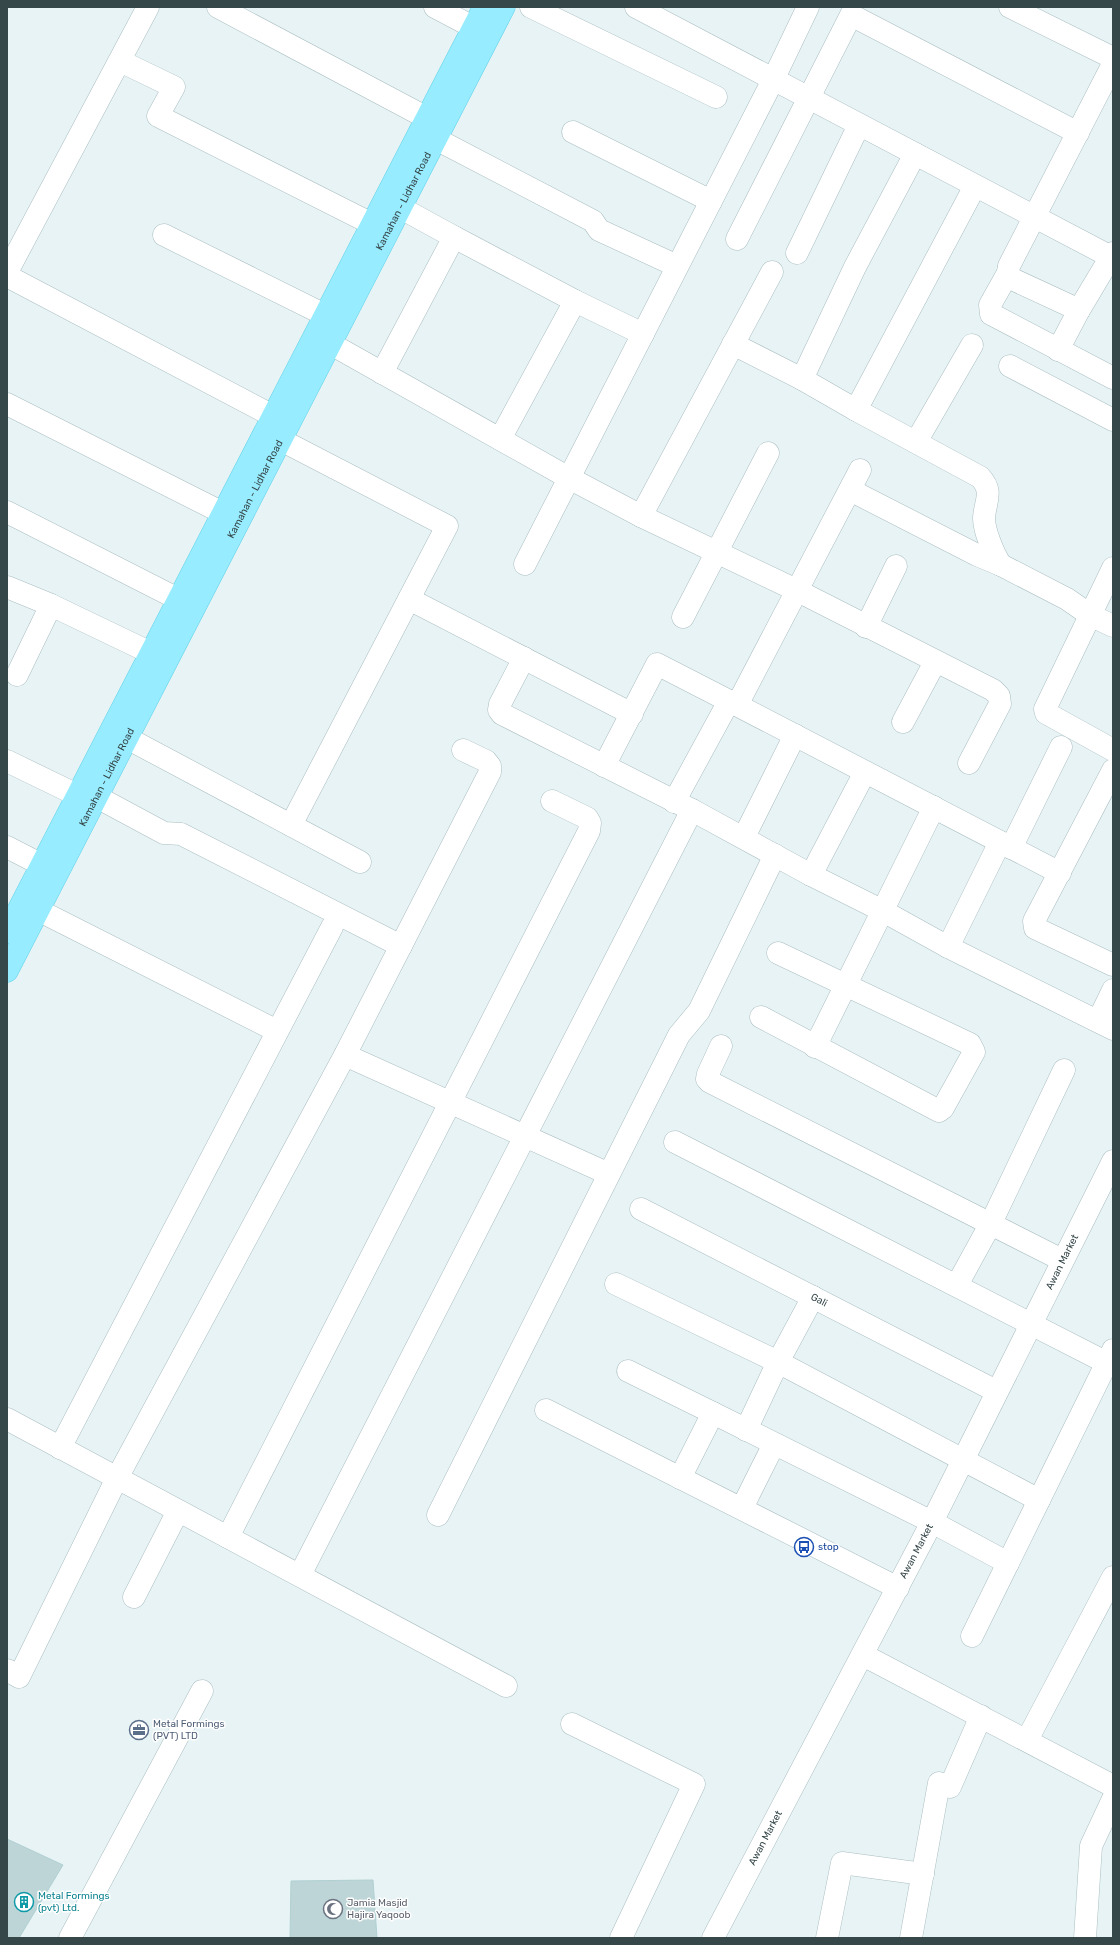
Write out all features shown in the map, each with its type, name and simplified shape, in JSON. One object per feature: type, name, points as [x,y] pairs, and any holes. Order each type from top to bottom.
[{"type":"main road","name":"Kamahan - Lidhar Road","points":[[7,971],[38,910],[150,653],[484,7]]},
{"type":"main road","name":"Kamahan - Lidhar Road","points":[[7,932],[42,865],[127,738],[504,7]]},
{"type":"street","points":[[7,272],[148,7]]},
{"type":"street","points":[[218,7],[426,118]]},
{"type":"street","points":[[435,7],[473,27]]},
{"type":"street","points":[[531,7],[716,97]]},
{"type":"street","points":[[636,7],[975,186],[1112,256],[1079,310],[1058,350]]},
{"type":"street","points":[[525,564],[773,80],[808,7]]},
{"type":"street","points":[[1010,7],[1049,15],[1113,58]]},
{"type":"street","points":[[737,239],[853,11],[1078,133]]},
{"type":"street","points":[[120,62],[174,87],[158,116],[372,224]]},
{"type":"street","points":[[1113,64],[1036,217],[1009,266],[1008,273],[990,305],[992,314],[1113,378]]},
{"type":"street","points":[[797,253],[859,125]]},
{"type":"street","points":[[573,132],[710,201]]},
{"type":"street","points":[[436,139],[593,221],[599,230],[677,266]]},
{"type":"street","points":[[802,379],[855,267],[915,154]]},
{"type":"street","points":[[856,410],[975,186]]},
{"type":"street","points":[[401,208],[575,301],[642,334]]},
{"type":"street","points":[[164,235],[325,315]]},
{"type":"street","points":[[382,373],[454,237]]},
{"type":"street","points":[[641,516],[772,272]]},
{"type":"street","points":[[1008,273],[1010,278],[1079,310]]},
{"type":"street","points":[[7,276],[273,416]]},
{"type":"street","points":[[500,439],[575,301]]},
{"type":"street","points":[[331,344],[569,478],[641,516],[796,590],[866,627],[993,690],[999,696],[1000,704],[969,763]]},
{"type":"street","points":[[733,344],[802,379],[980,477],[987,484],[988,491],[984,520],[994,556],[1001,565]]},
{"type":"street","points":[[916,442],[972,345]]},
{"type":"street","points":[[1010,366],[1113,420]]},
{"type":"street","points":[[7,404],[223,513]]},
{"type":"street","points":[[281,440],[447,526],[291,825]]},
{"type":"street","points":[[683,618],[768,453]]},
{"type":"street","points":[[300,1576],[525,1136],[733,703],[796,590],[860,470]]},
{"type":"street","points":[[850,490],[1067,599],[1090,615],[1113,626]]},
{"type":"street","points":[[7,512],[178,599]]},
{"type":"street","points":[[866,627],[896,566]]},
{"type":"street","points":[[1113,568],[1045,709],[1046,713],[1113,750]]},
{"type":"street","points":[[7,587],[51,605],[150,653]]},
{"type":"street","points":[[409,599],[632,714]]},
{"type":"street","points":[[17,675],[51,605]]},
{"type":"street","points":[[604,766],[632,714],[660,656],[733,703],[1060,873]]},
{"type":"street","points":[[524,658],[499,710],[502,714],[744,837],[811,875],[883,910],[948,947],[1105,1025],[1113,990]]},
{"type":"street","points":[[903,722],[935,662]]},
{"type":"street","points":[[744,837],[795,735]]},
{"type":"street","points":[[127,738],[360,862]]},
{"type":"street","points":[[948,947],[1062,748]]},
{"type":"street","points":[[7,1670],[19,1677],[117,1478],[345,1054],[490,772],[490,766],[486,761],[463,750]]},
{"type":"street","points":[[7,761],[87,796],[164,833],[181,834],[401,946]]},
{"type":"street","points":[[1113,770],[1034,922],[1035,928],[1113,965]]},
{"type":"street","points":[[811,875],[865,772]]},
{"type":"street","points":[[228,1537],[451,1104],[589,831],[590,824],[587,818],[552,801]]},
{"type":"street","points":[[815,1047],[934,807]]},
{"type":"street","points":[[7,847],[42,865]]},
{"type":"street","points":[[438,1515],[679,1035],[699,1011],[775,855]]},
{"type":"street","points":[[38,910],[277,1031]]},
{"type":"street","points":[[60,1448],[332,927]]},
{"type":"street","points":[[760,1017],[939,1111],[943,1108],[974,1052],[970,1044],[778,953]]},
{"type":"street","points":[[721,1046],[708,1074],[707,1079],[710,1082],[1062,1260]]},
{"type":"street","points":[[345,1054],[451,1104],[609,1174]]},
{"type":"street","points":[[958,1285],[991,1223],[1064,1070]]},
{"type":"street","points":[[675,1142],[958,1285],[1030,1324],[1111,1360],[1039,1500],[972,1636]]},
{"type":"street","name":"Awan Market","points":[[713,1938],[932,1522],[1062,1260],[1105,1195],[1113,1161]]},
{"type":"street","name":"Gali","points":[[641,1209],[996,1391]]},
{"type":"street","points":[[616,1284],[778,1362],[1039,1500]]},
{"type":"street","points":[[746,1430],[778,1362],[813,1298]]},
{"type":"street","points":[[628,1371],[932,1522],[1008,1563]]},
{"type":"street","points":[[546,1410],[898,1588]]},
{"type":"street","points":[[680,1478],[713,1413]]},
{"type":"street","points":[[7,1419],[506,1686]]},
{"type":"street","points":[[742,1508],[774,1444]]},
{"type":"street","points":[[134,1597],[178,1511]]},
{"type":"street","points":[[1027,1740],[1113,1577]]},
{"type":"street","points":[[863,1655],[1113,1786]]},
{"type":"street","points":[[70,1938],[202,1691]]},
{"type":"street","points":[[911,1938],[940,1783],[950,1787],[981,1716]]},
{"type":"street","points":[[572,1724],[694,1784],[621,1938]]},
{"type":"street","points":[[1085,1938],[1091,1846],[1113,1799]]},
{"type":"street","points":[[827,1938],[842,1864],[923,1874]]},
{"type":"building","name":"Metal Formings (pvt) Ltd.","points":[[7,1839],[63,1865],[19,1938],[7,1938]]},
{"type":"building","name":"Jamia Masjid Hajira Yaqoob","points":[[373,1880],[377,1938],[290,1938],[291,1881]]},
{"type":"place","name":"stop","points":[[804,1547]]},
{"type":"place","name":"Metal Formings (PVT) LTD","points":[[139,1730]]},
{"type":"place","name":"Metal Formings (pvt) Ltd.","points":[[24,1902]]},
{"type":"place","name":"Jamia Masjid Hajira Yaqoob","points":[[333,1909]]}]
